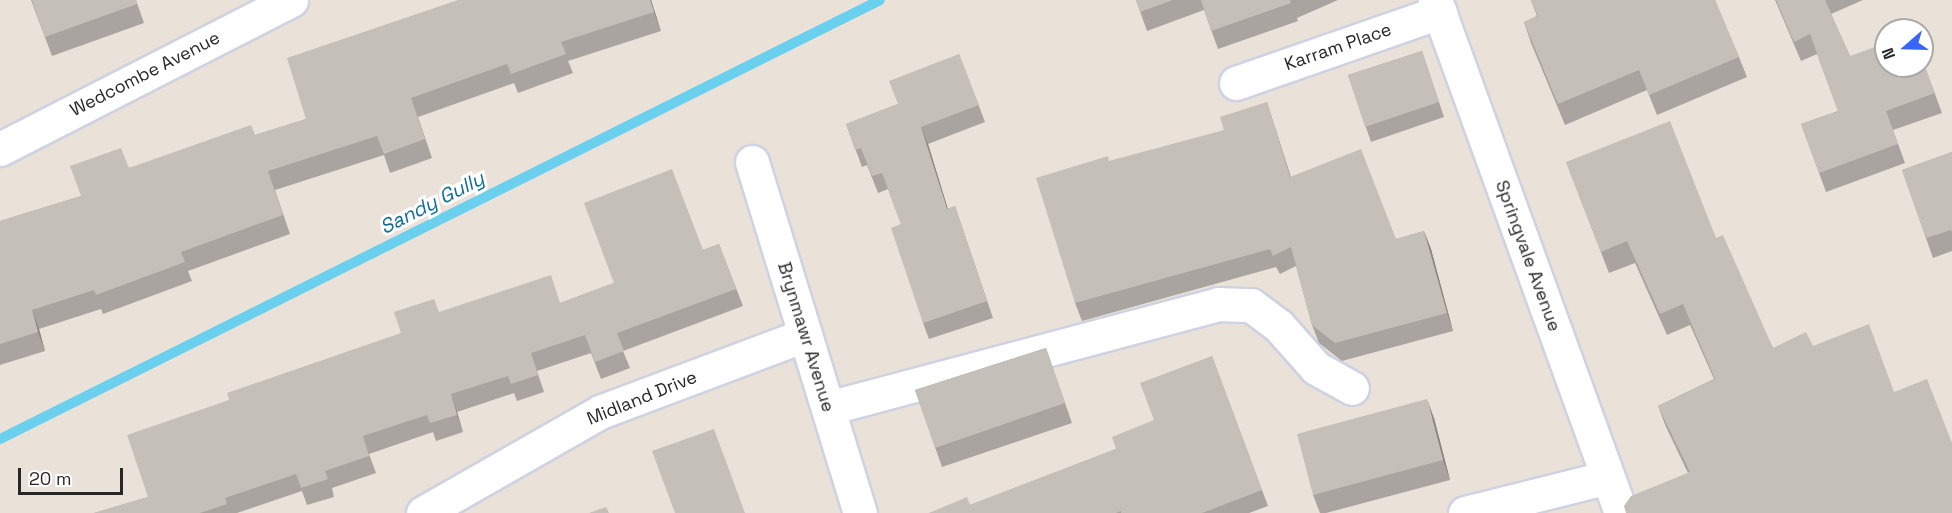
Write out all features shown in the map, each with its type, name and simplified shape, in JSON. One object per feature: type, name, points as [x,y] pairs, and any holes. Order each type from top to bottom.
[{"type":"street","name":"Wedcombe Avenue","points":[[0,149],[291,0]]},
{"type":"street","name":"Karram Place","points":[[1236,83],[1438,6]]},
{"type":"street","name":"Springvale Avenue","points":[[1438,6],[1621,513]]},
{"type":"street","name":"Brynmawr Avenue","points":[[752,162],[860,513]]},
{"type":"street","points":[[828,408],[1218,304],[1251,305],[1278,325],[1316,368],[1352,388]]},
{"type":"street","name":"Midland Drive","points":[[423,513],[600,411],[805,335]]},
{"type":"street","points":[[1465,513],[1608,477]]},
{"type":"building","points":[[32,0],[136,0],[137,4],[45,37]]},
{"type":"building","points":[[458,0],[650,0],[654,12],[561,42],[566,54],[511,74],[507,64],[411,98],[425,139],[384,154],[377,136],[268,171],[283,215],[181,252],[185,262],[96,295],[94,290],[32,310],[38,332],[0,344],[0,221],[81,196],[70,166],[121,148],[129,168],[251,125],[255,135],[306,119],[287,58]]},
{"type":"building","points":[[1136,0],[1173,0],[1140,12]]},
{"type":"building","points":[[1201,0],[1290,0],[1291,3],[1211,31]]},
{"type":"building","points":[[1531,0],[1715,0],[1739,57],[1649,95],[1639,70],[1558,104],[1524,22],[1538,16]]},
{"type":"building","points":[[1776,0],[1825,0],[1850,56],[1874,47],[1874,78],[1929,78],[1935,93],[1886,111],[1898,144],[1819,173],[1801,124],[1838,111],[1810,34],[1794,42]]},
{"type":"building","points":[[1422,51],[1439,102],[1365,127],[1348,75]]},
{"type":"building","points":[[959,54],[979,105],[921,127],[947,209],[955,206],[987,301],[923,323],[891,228],[901,224],[882,173],[872,176],[861,148],[855,150],[846,124],[898,104],[889,81]]},
{"type":"building","points":[[1267,102],[1290,177],[1361,149],[1396,239],[1424,231],[1447,313],[1335,343],[1312,325],[1291,247],[1273,256],[1270,249],[1075,303],[1036,178],[1108,156],[1109,161],[1224,130],[1220,117]]},
{"type":"building","points":[[1670,121],[1716,238],[1723,235],[1773,348],[1806,332],[1813,346],[1869,324],[1894,392],[1927,379],[1952,443],[1952,513],[1626,513],[1624,506],[1631,496],[1690,472],[1658,406],[1715,379],[1683,304],[1660,314],[1627,241],[1601,252],[1566,162]]},
{"type":"building","points":[[1952,152],[1952,233],[1951,230],[1926,238],[1902,170]]},
{"type":"building","points":[[672,169],[703,250],[719,244],[736,289],[617,333],[624,351],[595,362],[585,335],[531,353],[538,375],[511,384],[508,376],[451,394],[457,415],[430,423],[427,415],[363,436],[369,456],[325,471],[328,479],[301,488],[296,474],[225,498],[227,504],[200,513],[94,513],[148,497],[127,435],[229,400],[227,393],[401,333],[394,312],[434,299],[439,312],[551,275],[560,303],[614,283],[584,203]]},
{"type":"building","points":[[1046,348],[1065,403],[935,448],[915,390]]},
{"type":"building","points":[[1212,356],[1262,490],[1202,513],[1121,513],[1121,511],[1116,513],[929,513],[967,497],[970,505],[1116,449],[1112,437],[1154,420],[1140,383]]},
{"type":"building","points":[[1427,399],[1443,460],[1313,495],[1297,434]]},
{"type":"building","points":[[714,429],[745,513],[675,513],[652,451]]},
{"type":"building","points":[[606,507],[609,513],[589,513]]},
{"type":"waterway","name":"Sandy Gully","points":[[0,439],[880,0]]}]
